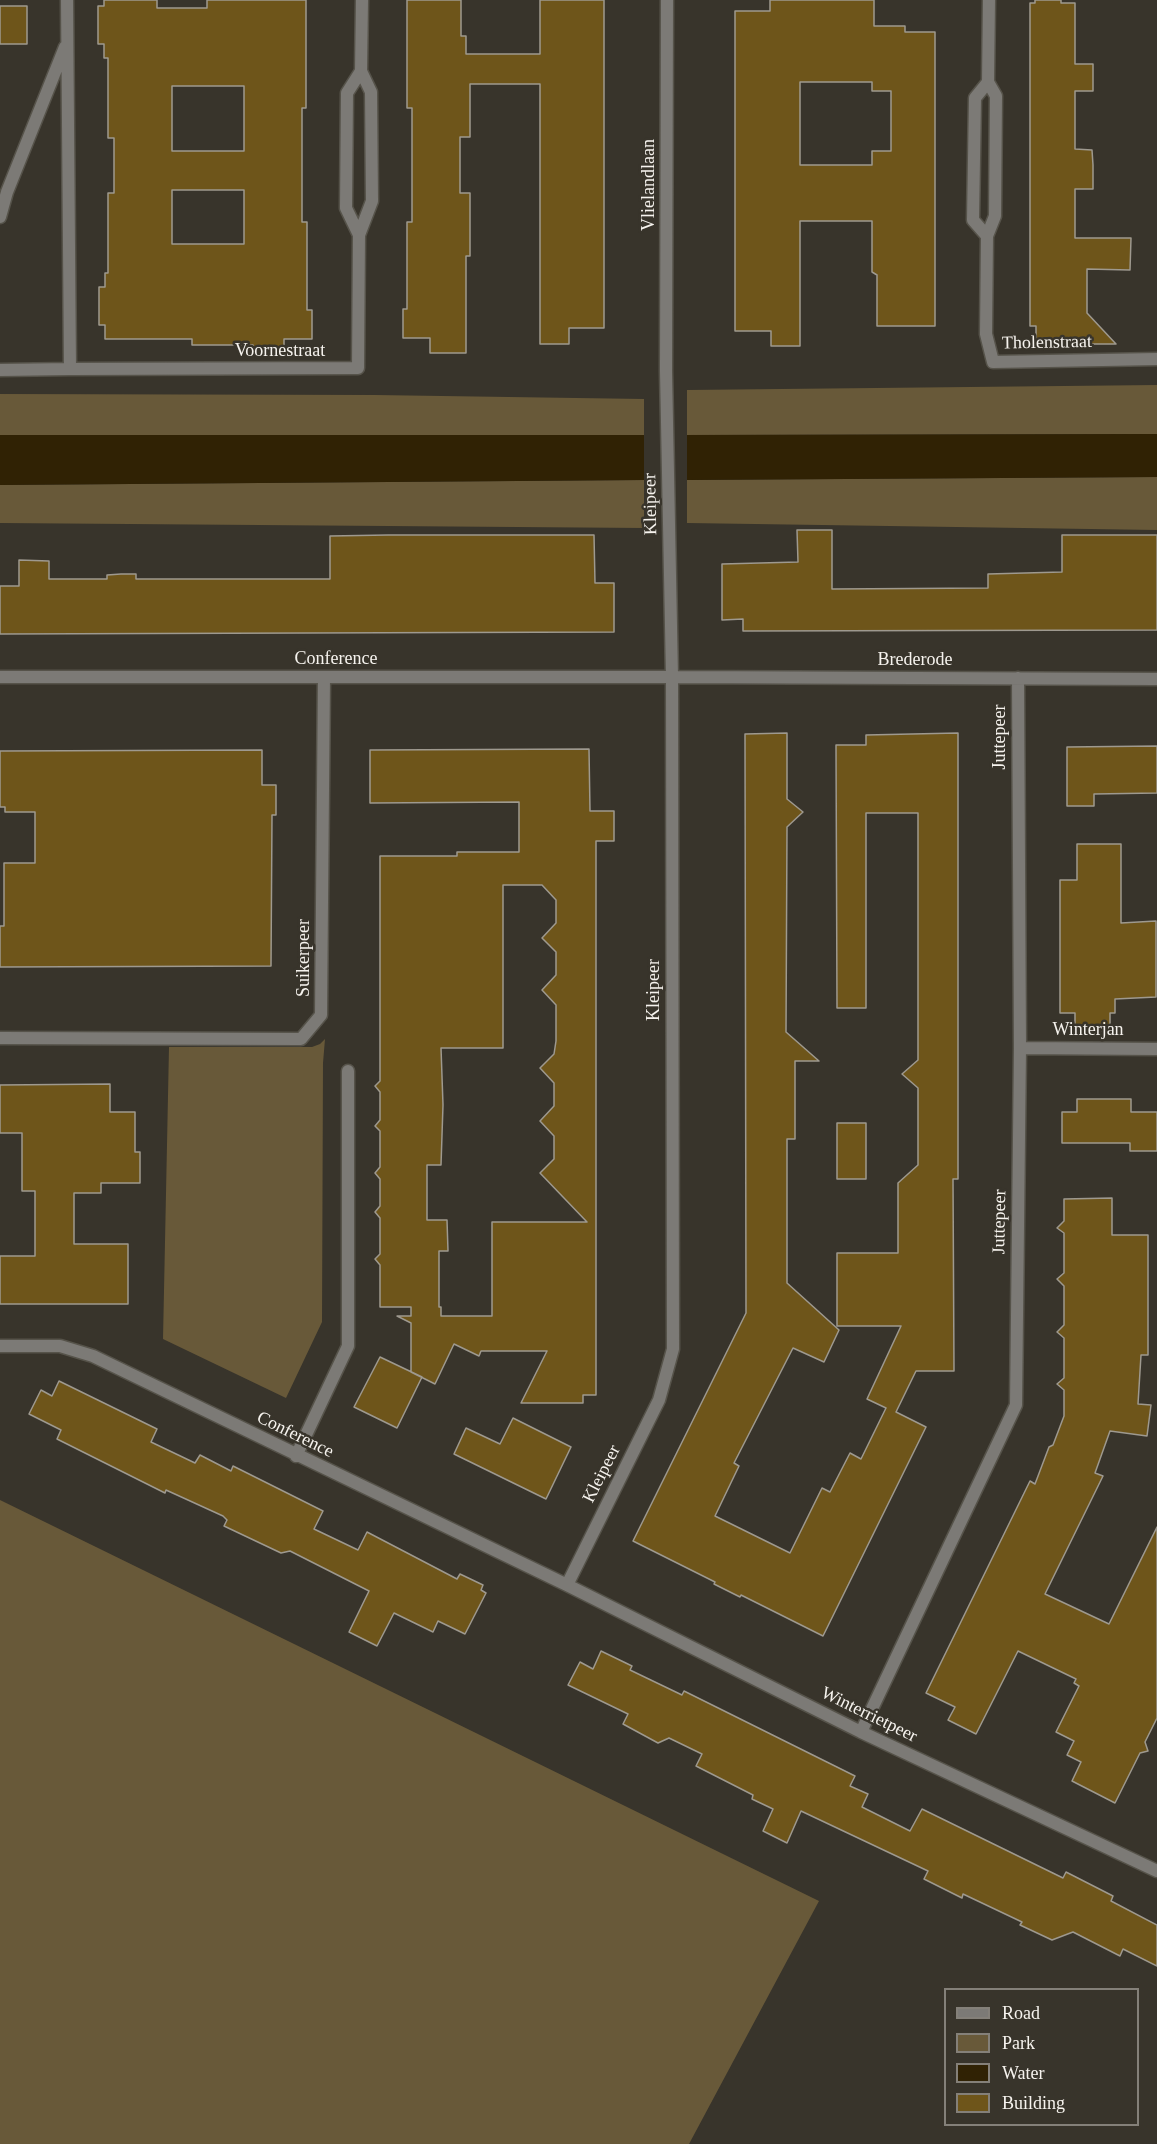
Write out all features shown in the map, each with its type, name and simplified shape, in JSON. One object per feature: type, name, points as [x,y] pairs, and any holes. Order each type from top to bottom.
[{"type":"street","points":[[67,0],[70,369]]},
{"type":"street","name":"Voornestraat","points":[[0,370],[358,368],[358,235],[372,201],[371,92],[361,71],[362,0]]},
{"type":"street","name":"Vlielandlaan","points":[[666,371],[668,0]]},
{"type":"street","name":"Tholenstraat","points":[[989,0],[988,82],[996,96],[995,216],[987,236],[986,334],[993,362],[1157,358]]},
{"type":"street","points":[[0,217],[7,192],[67,42]]},
{"type":"street","name":"Voornestraat","points":[[358,235],[346,208],[347,93],[361,71]]},
{"type":"street","name":"Tholenstraat","points":[[987,236],[973,220],[975,98],[988,82]]},
{"type":"street","name":"Kleipeer","points":[[567,1585],[659,1400],[673,1349],[672,676],[666,371]]},
{"type":"street","name":"Suikerpeer","points":[[0,1038],[302,1039],[321,1016],[324,676]]},
{"type":"street","name":"Conference","points":[[0,677],[672,676]]},
{"type":"street","name":"Brederode","points":[[672,676],[1157,679]]},
{"type":"street","name":"Juttepeer","points":[[861,1732],[1016,1405],[1020,1048],[1018,678]]},
{"type":"street","name":"Winterjan","points":[[1020,1048],[1157,1049]]},
{"type":"street","points":[[296,1456],[348,1346],[348,1071]]},
{"type":"street","name":"Conference","points":[[0,1346],[60,1346],[93,1356],[567,1585]]},
{"type":"street","name":"Winterrietpeer","points":[[567,1585],[861,1732],[1157,1872]]},
{"type":"green space","points":[[1157,385],[1157,434],[687,435],[687,390]]},
{"type":"green space","points":[[0,394],[375,395],[644,399],[644,435],[0,435]]},
{"type":"green space","points":[[1157,477],[1157,530],[687,523],[687,480]]},
{"type":"green space","points":[[644,480],[644,528],[0,523],[0,485]]},
{"type":"green space","points":[[325,1039],[322,1322],[286,1398],[163,1339],[169,1047],[312,1047]]},
{"type":"green space","points":[[0,1500],[819,1901],[689,2144],[0,2144]]},
{"type":"water","points":[[1157,434],[1157,477],[687,480],[687,435]]},
{"type":"water","points":[[0,435],[644,435],[644,480],[0,485]]},
{"type":"building","points":[[104,0],[157,0],[157,8],[207,8],[207,0],[306,0],[306,108],[302,108],[302,222],[307,222],[307,310],[312,310],[312,339],[284,339],[284,353],[253,354],[253,345],[192,345],[192,339],[105,339],[105,325],[99,325],[99,287],[105,287],[105,273],[108,273],[108,193],[114,193],[114,138],[108,138],[108,58],[104,58],[104,44],[98,44],[98,6],[104,6]],"holes":[[[172,86],[244,86],[244,151],[172,151]],[[172,190],[244,190],[244,244],[172,244]]]},
{"type":"building","points":[[407,0],[461,0],[461,36],[466,36],[466,54],[540,54],[540,0],[604,0],[604,328],[569,328],[569,344],[540,344],[540,84],[470,84],[470,137],[460,137],[460,193],[470,193],[470,256],[466,256],[466,353],[430,353],[430,338],[403,338],[403,309],[407,309],[407,222],[412,222],[412,108],[407,108]]},
{"type":"building","points":[[770,0],[874,0],[874,26],[905,26],[905,32],[935,32],[935,326],[877,326],[877,275],[872,272],[872,221],[800,221],[800,346],[771,346],[771,331],[735,331],[735,11],[770,11]],"holes":[[[800,82],[872,82],[872,91],[891,91],[891,151],[872,151],[872,165],[800,165]]]},
{"type":"building","points":[[1035,0],[1061,0],[1061,3],[1075,3],[1075,64],[1093,64],[1093,91],[1075,91],[1075,149],[1092,150],[1093,189],[1075,189],[1075,238],[1131,238],[1130,270],[1087,269],[1087,313],[1116,344],[1036,344],[1036,326],[1030,326],[1030,3],[1035,3]]},
{"type":"building","points":[[0,6],[27,6],[27,44],[0,44]]},
{"type":"building","points":[[797,530],[832,530],[832,589],[988,588],[988,574],[1062,572],[1062,535],[1157,535],[1157,630],[743,631],[743,619],[722,620],[722,564],[798,562]]},
{"type":"building","points":[[594,535],[595,583],[614,583],[614,632],[0,634],[0,586],[19,586],[19,560],[49,561],[49,579],[107,579],[107,575],[136,574],[136,579],[330,579],[330,536]]},
{"type":"building","points":[[787,733],[787,799],[803,812],[787,827],[786,1032],[819,1061],[795,1061],[795,1139],[787,1139],[787,1283],[839,1330],[824,1362],[793,1348],[734,1463],[739,1466],[715,1516],[790,1553],[822,1488],[830,1492],[850,1453],[861,1459],[886,1408],[867,1399],[901,1326],[837,1326],[837,1253],[898,1253],[898,1183],[918,1165],[918,1088],[902,1074],[918,1060],[918,813],[866,813],[866,1008],[837,1008],[836,745],[866,745],[866,735],[958,733],[958,1179],[953,1179],[954,1371],[916,1371],[896,1412],[926,1427],[823,1636],[714,1584],[715,1582],[633,1541],[746,1313],[745,734]]},
{"type":"building","points":[[1157,746],[1157,793],[1094,794],[1094,806],[1067,806],[1067,747]]},
{"type":"building","points":[[589,749],[590,811],[614,811],[614,841],[596,841],[596,1395],[583,1395],[583,1403],[521,1403],[547,1351],[481,1351],[479,1356],[454,1344],[435,1384],[411,1372],[411,1323],[397,1316],[411,1316],[411,1307],[380,1307],[380,1265],[375,1259],[380,1254],[380,1218],[375,1212],[380,1206],[380,1179],[375,1173],[380,1167],[380,1131],[375,1126],[380,1120],[380,1092],[375,1086],[380,1081],[380,856],[457,856],[457,852],[519,852],[519,802],[370,803],[370,750]],"holes":[[[503,885],[542,885],[556,900],[556,923],[542,938],[556,952],[556,975],[542,990],[556,1005],[556,1041],[554,1054],[540,1068],[554,1083],[554,1106],[540,1121],[554,1136],[554,1159],[540,1173],[587,1222],[492,1222],[492,1316],[441,1316],[439,1251],[448,1251],[447,1220],[427,1220],[427,1165],[441,1165],[443,1105],[441,1048],[503,1048]]]},
{"type":"building","points":[[262,750],[262,785],[276,785],[276,815],[272,815],[271,966],[0,967],[0,926],[4,926],[4,863],[35,863],[35,812],[5,812],[5,807],[0,807],[0,751]]},
{"type":"building","points":[[1077,844],[1121,844],[1121,923],[1156,921],[1156,997],[1115,999],[1115,1013],[1110,1013],[1110,1031],[1075,1031],[1075,1013],[1060,1013],[1060,880],[1077,880]]},
{"type":"building","points":[[110,1084],[110,1112],[135,1112],[135,1152],[140,1152],[140,1183],[101,1183],[101,1193],[74,1193],[74,1244],[128,1244],[128,1304],[0,1304],[0,1256],[35,1256],[35,1191],[22,1191],[22,1133],[0,1133],[0,1085]]},
{"type":"building","points":[[1077,1099],[1131,1099],[1131,1112],[1157,1112],[1157,1151],[1130,1151],[1130,1143],[1062,1143],[1062,1112],[1077,1112]]},
{"type":"building","points":[[837,1123],[866,1123],[866,1179],[837,1179]]},
{"type":"building","points":[[1112,1198],[1112,1235],[1148,1235],[1148,1355],[1141,1355],[1138,1404],[1151,1405],[1147,1436],[1110,1431],[1095,1473],[1103,1476],[1045,1594],[1109,1624],[1157,1527],[1157,1718],[1145,1742],[1148,1751],[1140,1753],[1115,1803],[1072,1781],[1081,1762],[1067,1755],[1074,1741],[1056,1732],[1079,1686],[1074,1683],[1076,1679],[1018,1651],[976,1734],[948,1720],[955,1707],[926,1693],[1030,1481],[1035,1484],[1064,1416],[1064,1390],[1057,1384],[1064,1378],[1064,1338],[1057,1332],[1064,1325],[1064,1286],[1057,1279],[1064,1273],[1064,1233],[1057,1228],[1064,1221],[1064,1199]]},
{"type":"building","points":[[380,1357],[422,1377],[397,1428],[354,1407]]},
{"type":"building","points":[[59,1381],[157,1429],[151,1442],[195,1463],[200,1455],[231,1471],[233,1466],[323,1511],[314,1529],[358,1550],[367,1532],[457,1579],[460,1574],[483,1585],[481,1590],[486,1593],[465,1634],[438,1621],[433,1632],[394,1613],[377,1646],[349,1632],[369,1591],[290,1551],[281,1553],[224,1526],[227,1520],[223,1516],[166,1490],[165,1493],[57,1439],[61,1430],[29,1414],[41,1390],[52,1396]]},
{"type":"building","points":[[513,1418],[571,1447],[546,1499],[454,1454],[466,1428],[500,1444]]},
{"type":"building","points":[[601,1651],[632,1666],[630,1670],[682,1695],[684,1691],[855,1776],[850,1786],[868,1794],[862,1807],[910,1831],[922,1809],[1063,1878],[1066,1872],[1113,1896],[1111,1901],[1157,1925],[1157,1966],[1123,1949],[1120,1956],[1073,1932],[1052,1940],[1020,1925],[1022,1922],[963,1894],[962,1898],[924,1879],[928,1871],[801,1811],[787,1843],[763,1831],[773,1809],[752,1799],[753,1795],[696,1766],[702,1754],[669,1738],[658,1743],[623,1724],[628,1714],[568,1685],[580,1662],[593,1669]]}]
